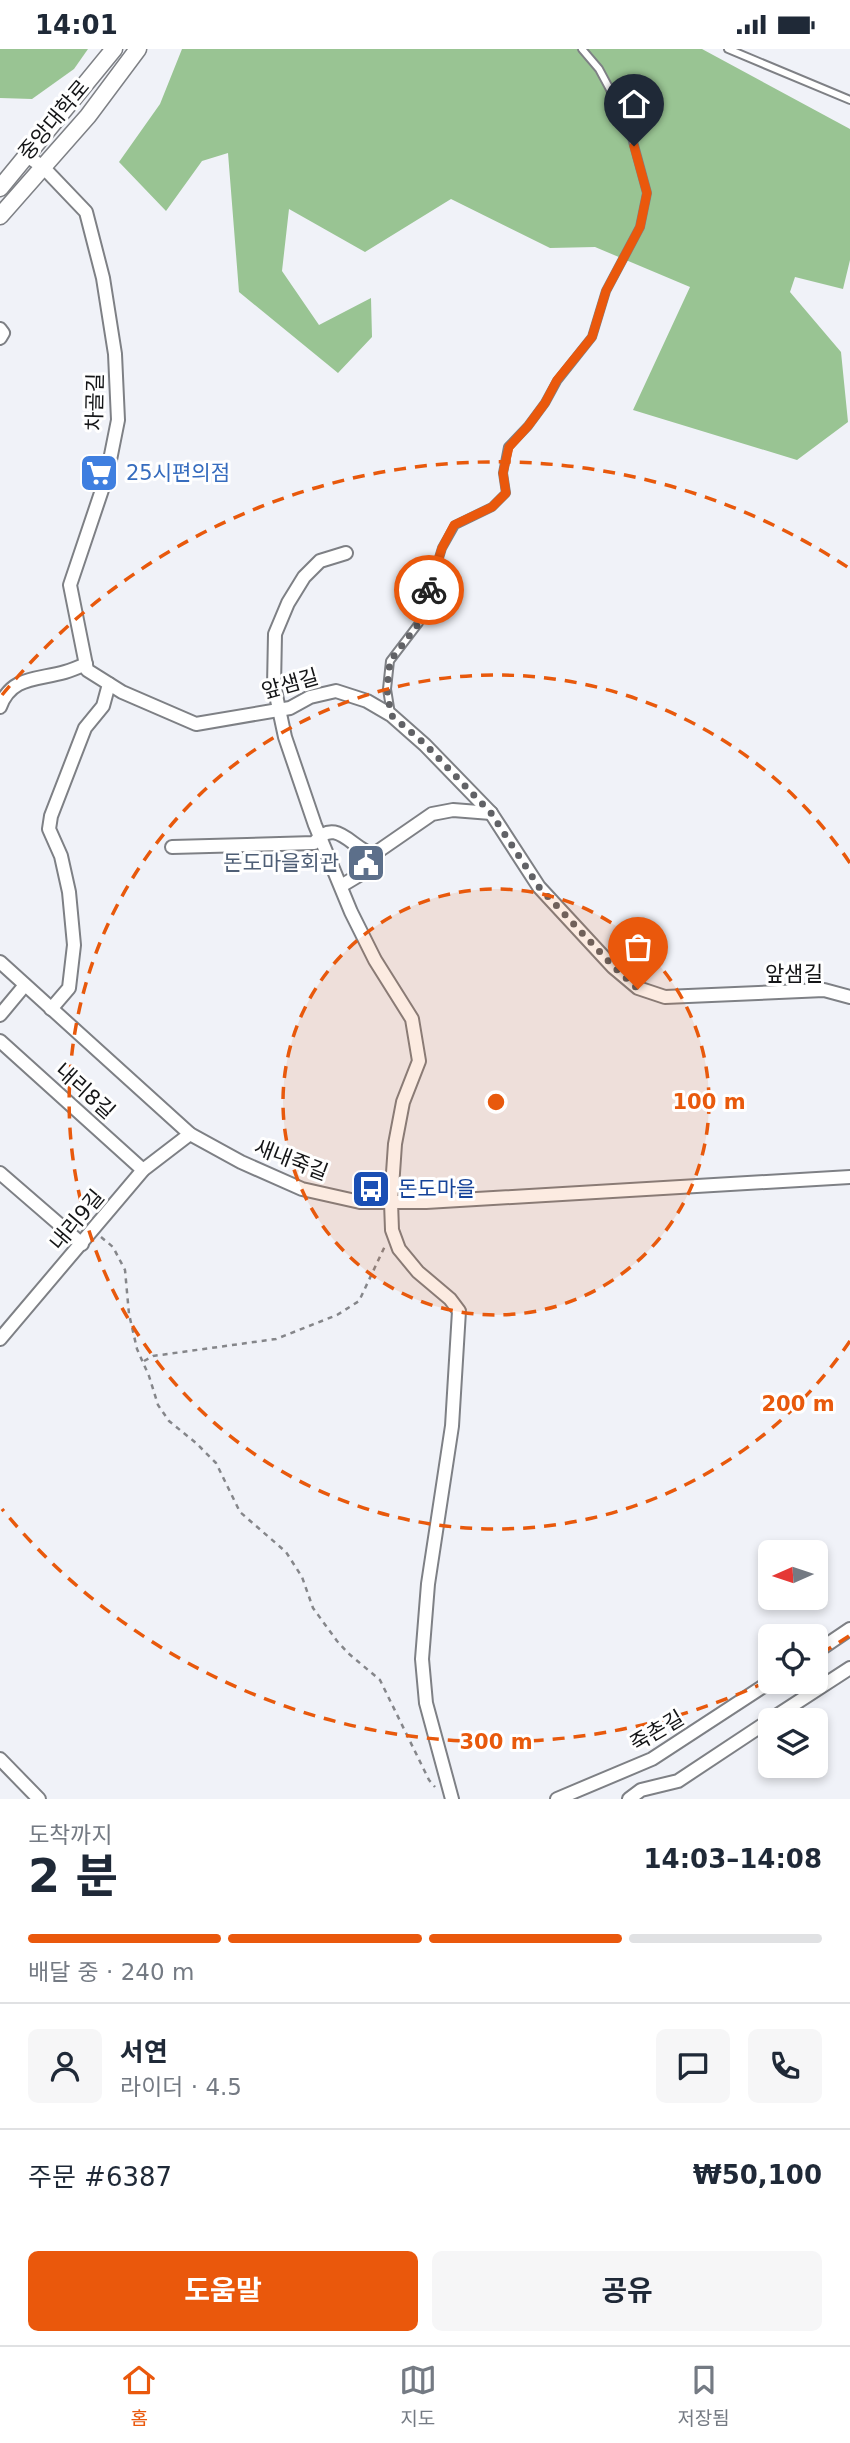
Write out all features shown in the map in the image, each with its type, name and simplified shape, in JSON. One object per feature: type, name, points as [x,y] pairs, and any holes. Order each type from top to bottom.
[{"type":"street","name":"중앙대학로","points":[[0,188],[114,49]]},
{"type":"street","name":"중앙대학로","points":[[0,216],[88,116],[138,49]]},
{"type":"street","name":"차골길","points":[[27,156],[43,167],[86,212],[103,278],[115,354],[118,420],[107,475],[70,585],[86,667]]},
{"type":"street","points":[[0,329],[3,333],[0,338]]},
{"type":"street","points":[[346,553],[320,561],[304,577],[288,603],[275,633],[274,686],[285,737],[319,836],[351,912],[375,960],[412,1019],[419,1061],[403,1102],[395,1144],[391,1202],[395,1237],[399,1248],[418,1272],[450,1299],[459,1311],[452,1426],[428,1584],[422,1659],[426,1703],[447,1797]]},
{"type":"street","name":"앞샘길","points":[[86,667],[122,692],[196,724],[290,708],[310,697],[336,691],[367,701],[391,715],[425,744],[491,813],[539,887],[638,989],[665,997],[824,990],[850,997]]},
{"type":"street","points":[[0,707],[4,695],[20,682],[86,667]]},
{"type":"street","points":[[51,1009],[69,988],[74,945],[69,893],[61,856],[49,829],[51,816],[85,728],[103,706],[109,684]]},
{"type":"street","points":[[341,886],[371,868],[377,852],[432,814],[453,810],[491,813]]},
{"type":"street","points":[[173,847],[314,843],[319,836],[331,832],[343,834],[367,854],[376,855]]},
{"type":"street","name":"새내죽길","points":[[0,962],[190,1134],[241,1162],[302,1189],[360,1202],[391,1202],[850,1177]]},
{"type":"street","points":[[0,1015],[25,985]]},
{"type":"street","name":"내리8길","points":[[0,1041],[144,1170]]},
{"type":"street","name":"내리9길","points":[[0,1339],[144,1170],[190,1134]]},
{"type":"street","points":[[0,1173],[82,1244]]},
{"type":"street","points":[[828,1644],[850,1629]]},
{"type":"street","points":[[788,1708],[850,1668]]},
{"type":"street","name":"죽촌길","points":[[556,1799],[652,1759],[758,1690]]},
{"type":"street","points":[[629,1799],[641,1790],[678,1781],[758,1728]]},
{"type":"street","points":[[0,1759],[38,1799]]},
{"type":"street","points":[[632,1768],[641,1790]]},
{"type":"lane","points":[[391,715],[387,689],[390,661],[419,623],[442,548],[454,525],[492,507],[506,493],[503,473],[509,447],[528,426],[545,403],[557,380],[592,337],[606,291],[640,227],[647,193],[628,123],[599,69],[582,49]]},
{"type":"lane","points":[[728,49],[850,100]]},
{"type":"path","points":[[93,1231],[113,1247],[125,1270],[129,1314],[137,1349],[158,1405],[169,1421],[216,1463],[240,1512],[286,1552],[302,1577],[313,1608],[321,1619],[348,1653],[380,1680],[429,1780],[447,1797]]},
{"type":"path","points":[[142,1361],[153,1356],[276,1339],[337,1315],[359,1301],[383,1247],[395,1237]]},
{"type":"green space","points":[[0,49],[88,49],[74,69],[32,99],[0,98]]},
{"type":"green space","points":[[182,49],[702,49],[850,129],[850,260],[843,289],[795,277],[790,292],[841,352],[848,422],[797,460],[633,410],[690,287],[595,247],[550,248],[451,199],[365,252],[289,209],[282,271],[319,325],[371,298],[372,337],[338,373],[239,292],[228,153],[202,161],[166,211],[119,162],[160,104]]},
{"type":"way so far","points":[[429,590],[419,623],[390,661],[387,689],[391,715],[425,744],[491,813],[539,887],[638,989]]},
{"type":"place","name":"25시편의점","points":[[99,473]]},
{"type":"place","name":"돈도마을회관","points":[[366,863]]},
{"type":"place","name":"돈도마을","points":[[371,1189]]},
{"type":"route","points":[[429,590],[442,548],[454,525],[492,507],[506,493],[503,473],[509,447],[528,426],[545,403],[557,380],[592,337],[606,291],[640,227],[647,193],[634,146]]}]
